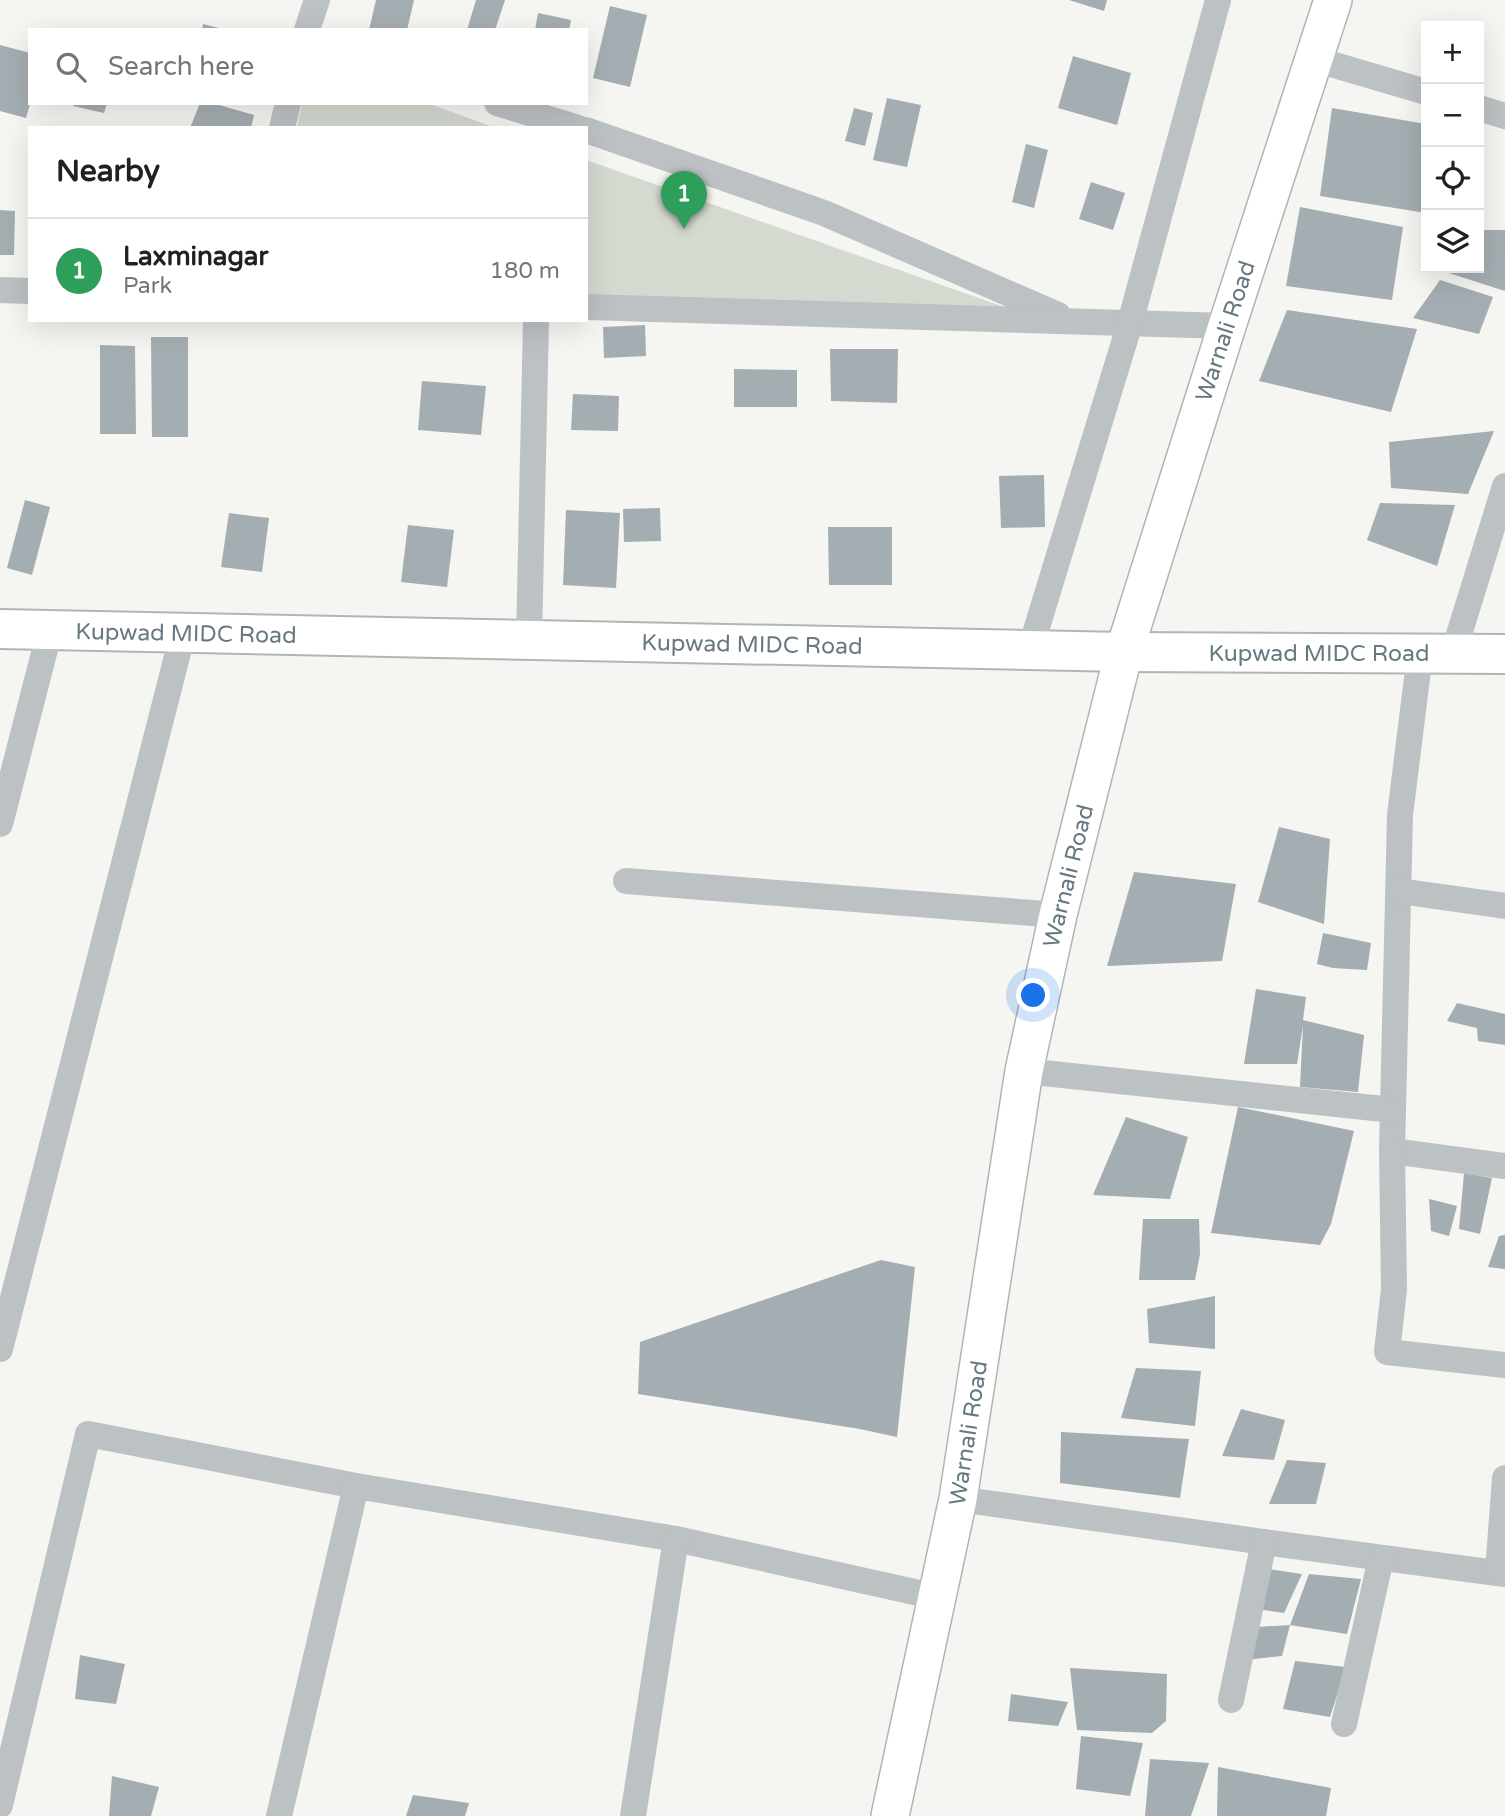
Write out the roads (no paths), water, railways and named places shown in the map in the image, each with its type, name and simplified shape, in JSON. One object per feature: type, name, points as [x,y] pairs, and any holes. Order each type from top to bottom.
[{"type":"main road","name":"Warnali Road","points":[[890,1816],[958,1499],[1024,1071],[1058,915],[1124,652],[1333,0]]},
{"type":"main road","name":"Kupwad MIDC Road","points":[[0,629],[1124,652],[1505,654]]},
{"type":"street","points":[[308,28],[317,0]]},
{"type":"street","points":[[1030,650],[1130,323],[1218,0]]},
{"type":"street","points":[[1314,59],[1421,91]]},
{"type":"street","points":[[282,126],[288,105]]},
{"type":"street","points":[[503,105],[572,126]]},
{"type":"street","points":[[1484,110],[1505,116]]},
{"type":"street","points":[[588,132],[824,214],[1073,321]]},
{"type":"street","points":[[0,290],[28,291]]},
{"type":"street","points":[[588,307],[1227,326]]},
{"type":"street","points":[[529,640],[536,322]]},
{"type":"street","points":[[1505,486],[1436,654],[1399,815],[1392,1151],[1394,1289],[1387,1352],[1505,1365]]},
{"type":"street","points":[[0,824],[50,630]]},
{"type":"street","points":[[0,1349],[183,633]]},
{"type":"street","points":[[626,881],[1058,915]]},
{"type":"street","points":[[1399,891],[1505,906]]},
{"type":"street","points":[[1024,1071],[1393,1110]]},
{"type":"street","points":[[1392,1151],[1505,1166]]},
{"type":"street","points":[[0,1805],[88,1434],[356,1486],[676,1539],[937,1597]]},
{"type":"street","points":[[958,1499],[1501,1573],[1505,1478]]},
{"type":"street","points":[[279,1816],[356,1486]]},
{"type":"street","points":[[633,1816],[676,1539]]},
{"type":"street","points":[[1231,1700],[1264,1542]]},
{"type":"street","points":[[1344,1724],[1381,1558]]},
{"type":"place","name":"Laxminagar","points":[[684,229]]}]
